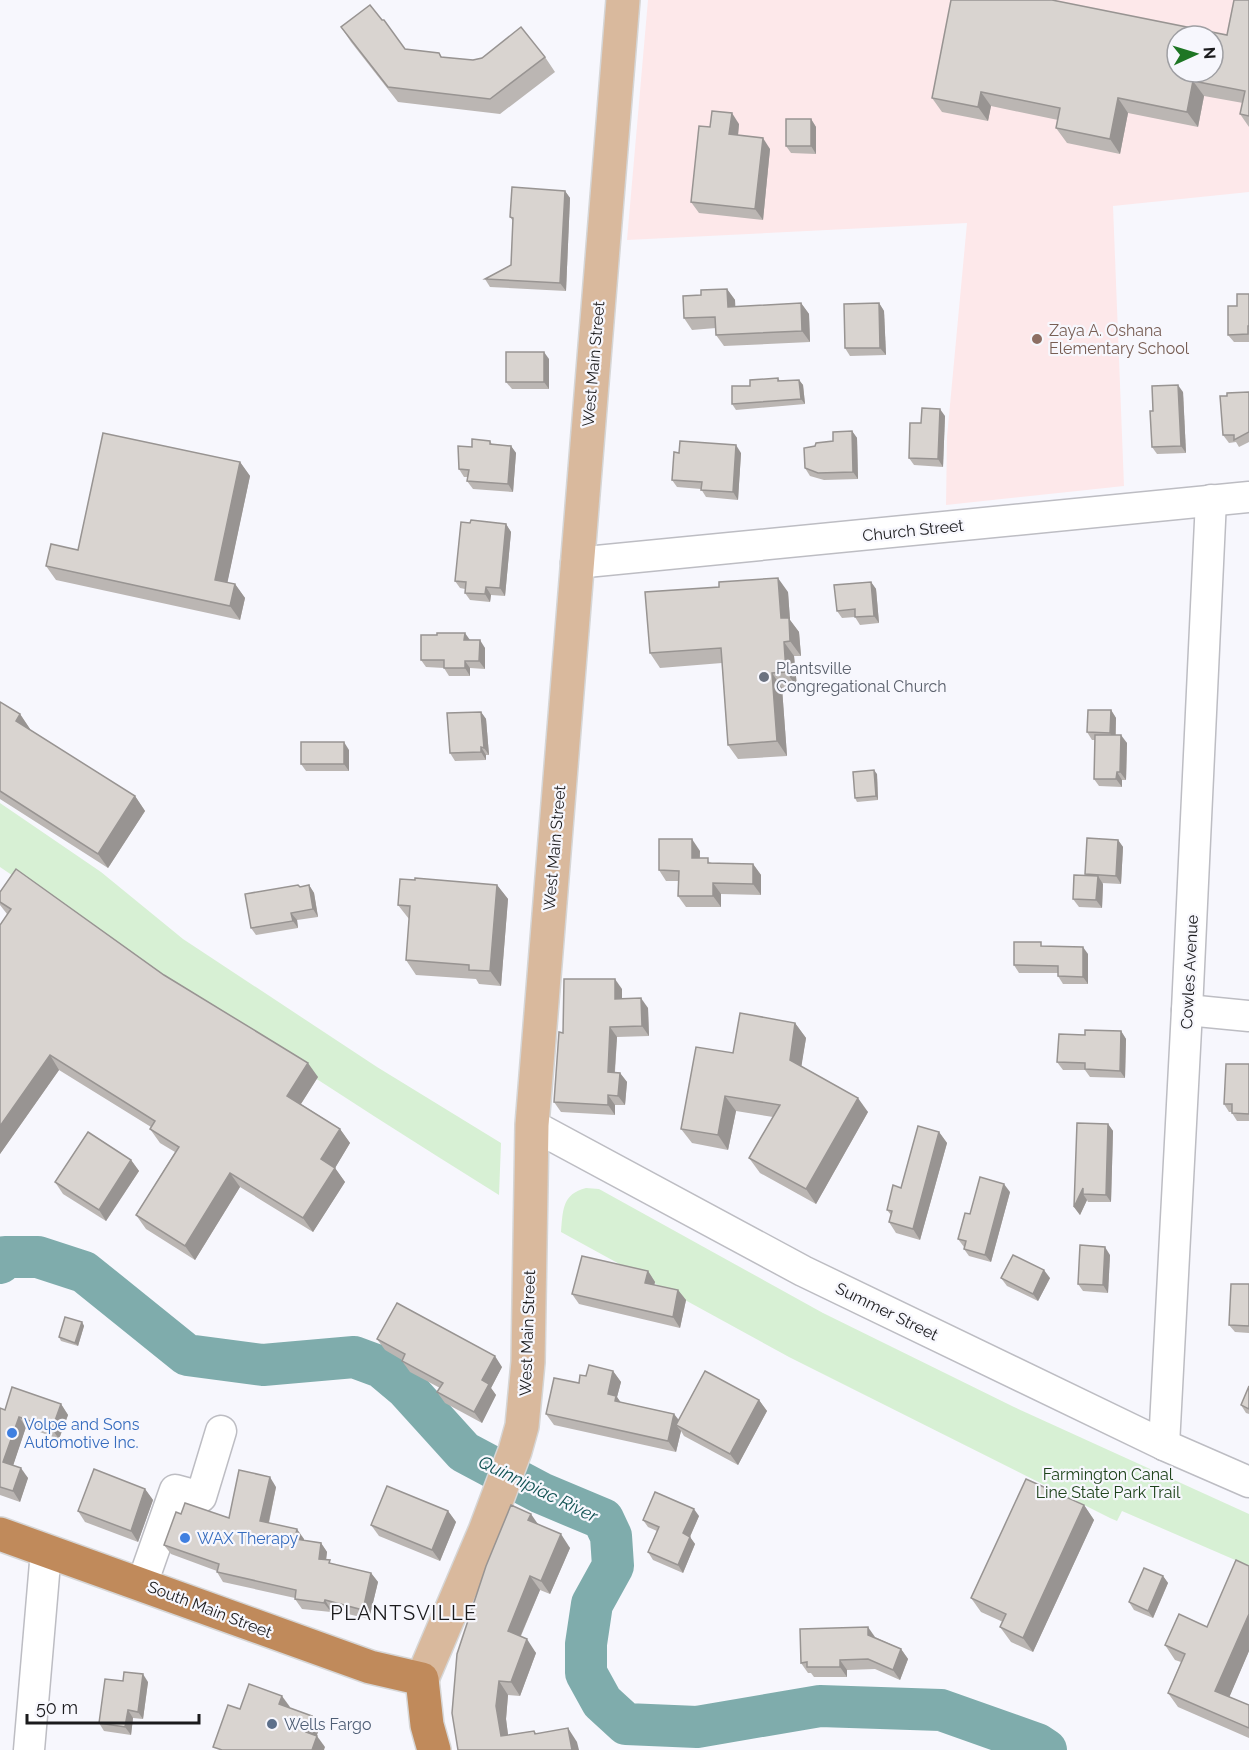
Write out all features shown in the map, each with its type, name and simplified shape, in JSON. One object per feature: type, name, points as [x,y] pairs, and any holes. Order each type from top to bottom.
[{"type":"highway","name":"South Main Street","points":[[0,1534],[370,1667],[422,1679]]},
{"type":"highway","points":[[422,1679],[427,1725],[434,1750]]},
{"type":"main road","name":"West Main Street","points":[[422,1679],[501,1490],[522,1426],[528,1362],[532,1125],[623,0]]},
{"type":"street","name":"Church Street","points":[[576,563],[1249,497]]},
{"type":"street","name":"Cowles Avenue","points":[[1164,1445],[1211,500]]},
{"type":"street","points":[[1187,1010],[1249,1016]]},
{"type":"street","name":"Summer Street","points":[[532,1125],[804,1271],[1164,1445],[1249,1482]]},
{"type":"street","points":[[142,1584],[175,1491],[201,1497],[220,1431]]},
{"type":"street","points":[[29,1750],[46,1551]]},
{"type":"shaded area","name":"Zaya A. Oshana Elementary School","points":[[648,0],[1249,0],[1249,192],[1113,206],[1124,486],[946,505],[947,437],[967,223],[627,240]]},
{"type":"green space","points":[[0,803],[101,872],[183,939],[377,1067],[501,1143],[499,1195],[247,1034],[0,867]]},
{"type":"green space","name":"Farmington Canal Line State Park Trail","points":[[586,1188],[599,1189],[823,1313],[1014,1407],[1249,1514],[1249,1566],[1122,1511],[1117,1521],[1110,1518],[789,1357],[561,1232],[565,1204],[572,1194]]},
{"type":"building","points":[[951,0],[1052,0],[1172,24],[1165,24],[1165,84],[1192,84],[1187,112],[1118,98],[1110,139],[1056,128],[1060,108],[981,92],[978,107],[932,98]]},
{"type":"building","points":[[1234,0],[1249,0],[1249,116],[1240,114],[1245,91],[1209,84],[1225,84],[1225,35],[1227,35]]},
{"type":"building","points":[[370,5],[405,49],[439,53],[441,57],[473,60],[482,58],[521,27],[545,57],[490,99],[388,87],[341,27]]},
{"type":"building","points":[[712,111],[732,113],[729,134],[763,138],[755,209],[691,202],[699,126],[710,127]]},
{"type":"building","points":[[786,119],[811,119],[811,146],[786,146]]},
{"type":"building","points":[[512,187],[565,191],[560,283],[485,279],[511,265]]},
{"type":"building","points":[[727,289],[728,307],[801,303],[802,331],[716,335],[715,317],[684,318],[683,296],[701,295],[701,290]]},
{"type":"building","points":[[1237,294],[1249,294],[1248,334],[1228,335],[1228,306],[1237,306]]},
{"type":"building","points":[[879,303],[880,348],[845,348],[844,304]]},
{"type":"building","points":[[506,352],[544,352],[544,382],[506,382]]},
{"type":"building","points":[[778,378],[778,381],[799,380],[801,399],[732,404],[732,386],[750,386],[750,380]]},
{"type":"building","points":[[1178,385],[1181,446],[1152,447],[1150,411],[1153,411],[1152,386]]},
{"type":"building","points":[[1249,392],[1249,432],[1234,440],[1234,435],[1223,435],[1220,396],[1227,396],[1227,393]]},
{"type":"building","points":[[922,408],[940,409],[938,459],[909,458],[910,423],[921,423]]},
{"type":"building","points":[[852,431],[853,472],[818,473],[805,468],[804,448],[815,446],[816,443],[833,441],[833,432]]},
{"type":"building","points":[[103,433],[240,462],[215,580],[235,584],[230,606],[46,566],[51,544],[78,550]]},
{"type":"building","points":[[472,439],[511,446],[508,484],[467,481],[469,470],[459,469],[458,446],[472,447]]},
{"type":"building","points":[[680,441],[736,445],[733,492],[701,490],[702,482],[672,480],[674,452],[679,453]]},
{"type":"building","points":[[471,520],[506,524],[500,588],[486,587],[485,594],[465,593],[466,582],[455,581],[461,522],[470,523]]},
{"type":"building","name":"Plantsville Congregational Church","points":[[778,578],[781,618],[789,618],[790,641],[784,642],[786,672],[772,673],[777,741],[728,745],[721,648],[650,653],[645,592],[719,587],[719,582]]},
{"type":"building","points":[[871,582],[874,616],[855,617],[855,609],[837,611],[834,585]]},
{"type":"building","points":[[437,633],[465,633],[464,640],[480,640],[479,661],[465,661],[465,668],[444,668],[444,660],[421,660],[421,635],[437,635]]},
{"type":"building","points":[[0,702],[20,714],[16,721],[135,796],[98,854],[0,791]]},
{"type":"building","points":[[1088,710],[1111,710],[1110,733],[1087,732]]},
{"type":"building","points":[[481,712],[484,748],[481,747],[481,752],[450,753],[447,713]]},
{"type":"building","points":[[1095,735],[1121,735],[1120,772],[1117,772],[1116,779],[1094,779]]},
{"type":"building","points":[[301,742],[344,742],[344,764],[301,764]]},
{"type":"building","points":[[874,770],[876,796],[855,798],[853,772]]},
{"type":"building","points":[[1087,838],[1118,840],[1116,876],[1085,874]]},
{"type":"building","points":[[659,839],[692,839],[692,858],[708,858],[708,863],[753,864],[753,884],[713,883],[713,896],[678,896],[679,871],[659,870]]},
{"type":"building","points":[[16,869],[164,975],[308,1063],[287,1096],[340,1129],[321,1159],[335,1168],[303,1218],[230,1173],[185,1246],[136,1215],[179,1147],[150,1129],[155,1121],[50,1055],[0,1126],[0,925],[11,909],[0,902],[0,892]]},
{"type":"building","points":[[1074,875],[1098,876],[1096,900],[1073,899]]},
{"type":"building","points":[[415,878],[497,885],[490,971],[469,970],[469,965],[406,960],[410,906],[398,905],[400,879],[415,880]]},
{"type":"building","points":[[298,885],[300,887],[309,885],[313,909],[291,913],[293,921],[251,928],[245,894]]},
{"type":"building","points":[[1014,942],[1041,942],[1041,946],[1083,947],[1083,977],[1058,976],[1058,966],[1014,965]]},
{"type":"building","points":[[564,979],[615,979],[615,999],[641,998],[642,1026],[610,1027],[608,1072],[620,1073],[618,1096],[608,1095],[608,1105],[554,1102],[559,1032],[563,1033]]},
{"type":"building","points":[[740,1013],[795,1023],[790,1060],[858,1098],[806,1189],[749,1158],[780,1105],[725,1096],[718,1135],[681,1129],[696,1047],[733,1053]]},
{"type":"building","points":[[1085,1030],[1121,1031],[1120,1071],[1085,1069],[1085,1063],[1057,1062],[1059,1034],[1085,1035]]},
{"type":"building","points":[[1226,1064],[1249,1064],[1249,1114],[1232,1113],[1232,1104],[1224,1104]]},
{"type":"building","points":[[1077,1123],[1108,1124],[1106,1195],[1083,1194],[1083,1188],[1074,1207]]},
{"type":"building","points":[[918,1126],[939,1132],[913,1229],[889,1222],[892,1211],[887,1210],[893,1185],[901,1188]]},
{"type":"building","points":[[88,1132],[131,1160],[99,1210],[55,1182]]},
{"type":"building","points":[[980,1177],[1004,1184],[985,1255],[964,1249],[966,1241],[958,1239],[965,1213],[970,1214]]},
{"type":"building","points":[[1080,1245],[1105,1247],[1103,1285],[1078,1284]]},
{"type":"building","points":[[1013,1255],[1044,1270],[1033,1294],[1001,1278]]},
{"type":"building","points":[[582,1256],[648,1271],[645,1283],[678,1290],[673,1317],[572,1294]]},
{"type":"building","points":[[1231,1284],[1249,1284],[1249,1326],[1229,1325]]},
{"type":"building","points":[[397,1303],[495,1356],[482,1380],[489,1384],[474,1412],[437,1392],[443,1383],[402,1361],[405,1354],[377,1339]]},
{"type":"building","points":[[65,1317],[82,1322],[75,1343],[59,1337]]},
{"type":"building","points":[[589,1365],[613,1371],[608,1394],[616,1396],[615,1401],[674,1414],[668,1441],[546,1414],[554,1378],[579,1383],[580,1375],[586,1376]]},
{"type":"building","points":[[705,1371],[759,1400],[730,1454],[676,1425]]},
{"type":"building","points":[[1249,1386],[1249,1409],[1241,1405]]},
{"type":"building","points":[[12,1387],[61,1404],[52,1429],[19,1417],[3,1462],[21,1468],[13,1491],[0,1487],[0,1408],[5,1410]]},
{"type":"building","points":[[94,1469],[145,1489],[131,1531],[78,1511]]},
{"type":"building","points":[[239,1470],[270,1477],[260,1521],[297,1529],[295,1539],[321,1543],[319,1559],[330,1560],[329,1563],[371,1573],[363,1610],[325,1600],[324,1603],[295,1599],[296,1590],[217,1572],[219,1564],[164,1545],[176,1512],[181,1514],[185,1503],[229,1518]]},
{"type":"building","points":[[1026,1479],[1084,1505],[1023,1638],[1000,1627],[1006,1614],[971,1598]]},
{"type":"building","points":[[387,1486],[448,1511],[432,1550],[371,1525]]},
{"type":"building","points":[[655,1492],[694,1509],[683,1533],[690,1537],[678,1565],[648,1552],[659,1527],[643,1520]]},
{"type":"building","points":[[511,1505],[531,1514],[528,1520],[561,1534],[541,1581],[530,1576],[508,1631],[527,1639],[511,1682],[499,1681],[496,1706],[501,1736],[534,1731],[535,1734],[568,1728],[572,1750],[458,1750],[452,1713],[457,1654],[486,1566]]},
{"type":"building","points":[[1236,1560],[1249,1566],[1249,1614],[1215,1691],[1249,1705],[1249,1728],[1168,1693],[1185,1654],[1165,1645],[1179,1614],[1207,1627]]},
{"type":"building","points":[[1144,1568],[1163,1576],[1148,1611],[1129,1602]]},
{"type":"building","points":[[868,1627],[868,1635],[901,1649],[893,1670],[868,1659],[840,1660],[840,1667],[807,1667],[807,1662],[801,1663],[800,1629]]},
{"type":"building","points":[[124,1672],[143,1674],[138,1712],[128,1710],[125,1727],[99,1723],[105,1679],[123,1681]]},
{"type":"building","name":"Wells Fargo","points":[[249,1684],[282,1696],[279,1704],[312,1716],[306,1732],[317,1736],[312,1750],[222,1750],[213,1747],[228,1705],[240,1709]]},
{"type":"waterway","name":"Quinnipiac River","points":[[0,1263],[5,1257],[38,1257],[84,1272],[187,1355],[263,1365],[354,1357],[381,1367],[406,1388],[464,1452],[541,1493],[603,1519],[611,1536],[613,1566],[592,1604],[586,1644],[586,1673],[602,1702],[626,1724],[697,1727],[820,1706],[941,1710],[1037,1744],[1046,1750]]},
{"type":"place","name":"Zaya A. Oshana Elementary School","points":[[1037,339]]},
{"type":"place","name":"Plantsville Congregational Church","points":[[764,677]]},
{"type":"place","name":"Volpe and Sons Automotive Inc.","points":[[12,1433]]},
{"type":"place","name":"WAX Therapy","points":[[185,1538]]},
{"type":"place","name":"Wells Fargo","points":[[272,1724]]},
{"type":"district","name":"PLANTSVILLE","points":[[404,1613]]}]
